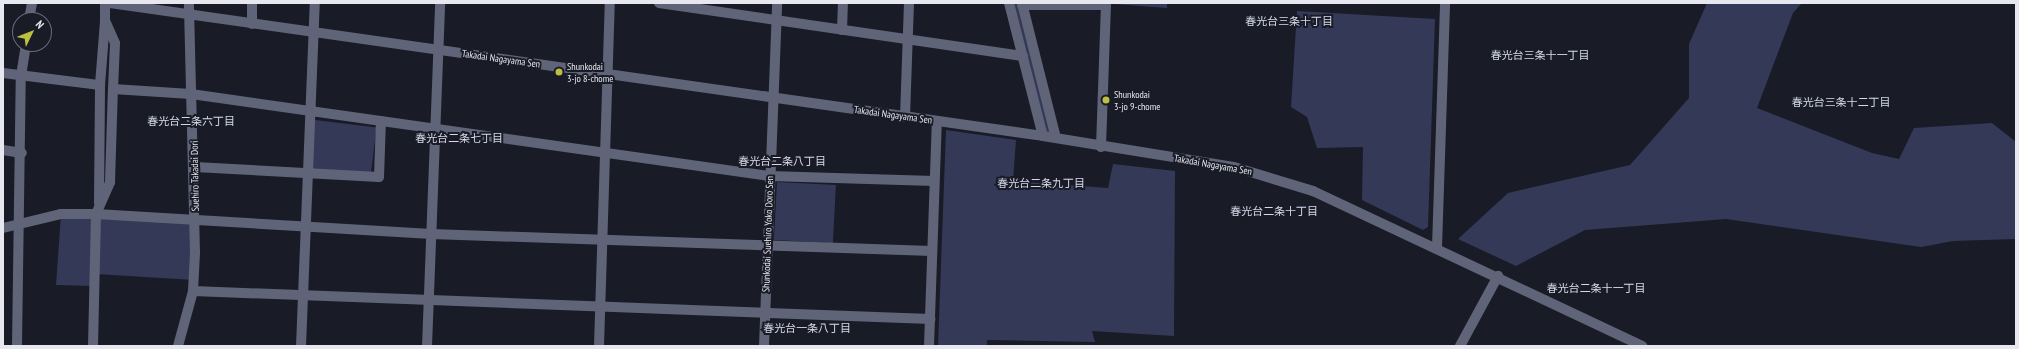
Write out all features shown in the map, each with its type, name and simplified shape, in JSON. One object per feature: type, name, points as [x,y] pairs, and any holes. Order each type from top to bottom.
[{"type":"street","points":[[99,203],[100,85],[105,3]]},
{"type":"street","name":"Takadai Nagayama Sen","points":[[110,3],[189,16],[314,32],[937,122],[1044,136],[1101,147],[1227,166],[1274,177],[1313,191],[1437,247],[1642,346]]},
{"type":"street","name":"Suehiro Takadai Dori","points":[[178,346],[193,291],[196,221],[196,167],[191,94],[189,3]]},
{"type":"street","points":[[252,3],[252,24]]},
{"type":"street","points":[[301,346],[306,227],[308,111],[314,32],[314,3]]},
{"type":"street","points":[[427,346],[430,302],[431,234],[440,3]]},
{"type":"street","points":[[599,346],[610,3]]},
{"type":"street","points":[[659,3],[696,6],[776,20],[1023,56]]},
{"type":"street","name":"Shunkodai Suehiro Yoko Doro Sen","points":[[764,346],[777,3]]},
{"type":"street","points":[[842,30],[843,3]]},
{"type":"street","points":[[905,117],[909,3]]},
{"type":"street","points":[[1009,3],[1044,136]]},
{"type":"street","points":[[1437,247],[1445,3]]},
{"type":"street","points":[[1056,138],[1022,4],[1106,4],[1101,147]]},
{"type":"street","points":[[93,346],[96,214],[99,203],[110,182],[115,43],[105,21]]},
{"type":"street","points":[[17,346],[22,153],[21,76],[25,52]]},
{"type":"street","points":[[3,73],[100,85]]},
{"type":"street","points":[[113,89],[191,94],[770,176],[934,181]]},
{"type":"street","points":[[196,167],[379,177],[381,122]]},
{"type":"street","points":[[929,346],[937,122]]},
{"type":"street","points":[[3,150],[22,153]]},
{"type":"street","points":[[3,228],[61,214],[96,214],[431,234],[932,251]]},
{"type":"street","points":[[1460,346],[1498,276]]},
{"type":"street","points":[[193,291],[430,302],[930,319]]},
{"type":"shaded area","points":[[1012,3],[1022,3],[1055,131],[1047,133]]},
{"type":"shaded area","points":[[1167,3],[1167,8],[1114,4]]},
{"type":"shaded area","points":[[1707,3],[1802,3],[1793,13],[1757,108],[1872,153],[1899,159],[1914,128],[1992,123],[2016,142],[2016,239],[1953,241],[1921,247],[1726,219],[1585,230],[1516,266],[1458,239],[1508,193],[1630,165],[1689,98],[1689,44]]},
{"type":"shaded area","points":[[1297,11],[1435,19],[1428,227],[1423,230],[1362,200],[1363,147],[1317,148],[1307,117],[1291,107]]},
{"type":"shaded area","points":[[315,120],[377,128],[371,176],[309,169]]},
{"type":"shaded area","points":[[946,130],[1016,140],[1013,181],[1108,188],[1113,164],[1175,171],[1174,336],[1092,331],[1095,342],[987,340],[987,346],[938,346]]},
{"type":"shaded area","points":[[777,182],[836,185],[833,243],[774,240]]},
{"type":"shaded area","points":[[61,214],[196,221],[194,280],[96,274],[95,286],[56,285]]},
{"type":"place","name":"Shunkodai 3-jo 8-chome","points":[[559,72]]},
{"type":"place","name":"Shunkodai 3-jo 9-chome","points":[[1106,100]]},
{"type":"district","name":"春光台三条十丁目","points":[[1289,21]]},
{"type":"district","name":"春光台三条十一丁目","points":[[1540,55]]},
{"type":"district","name":"春光台三条十二丁目","points":[[1841,102]]},
{"type":"district","name":"春光台二条六丁目","points":[[191,121]]},
{"type":"district","name":"春光台二条七丁目","points":[[459,138]]},
{"type":"district","name":"春光台二条八丁目","points":[[782,161]]},
{"type":"district","name":"春光台二条九丁目","points":[[1041,183]]},
{"type":"district","name":"春光台二条十丁目","points":[[1274,211]]},
{"type":"district","name":"春光台二条十一丁目","points":[[1596,288]]},
{"type":"district","name":"春光台一条八丁目","points":[[807,328]]}]
